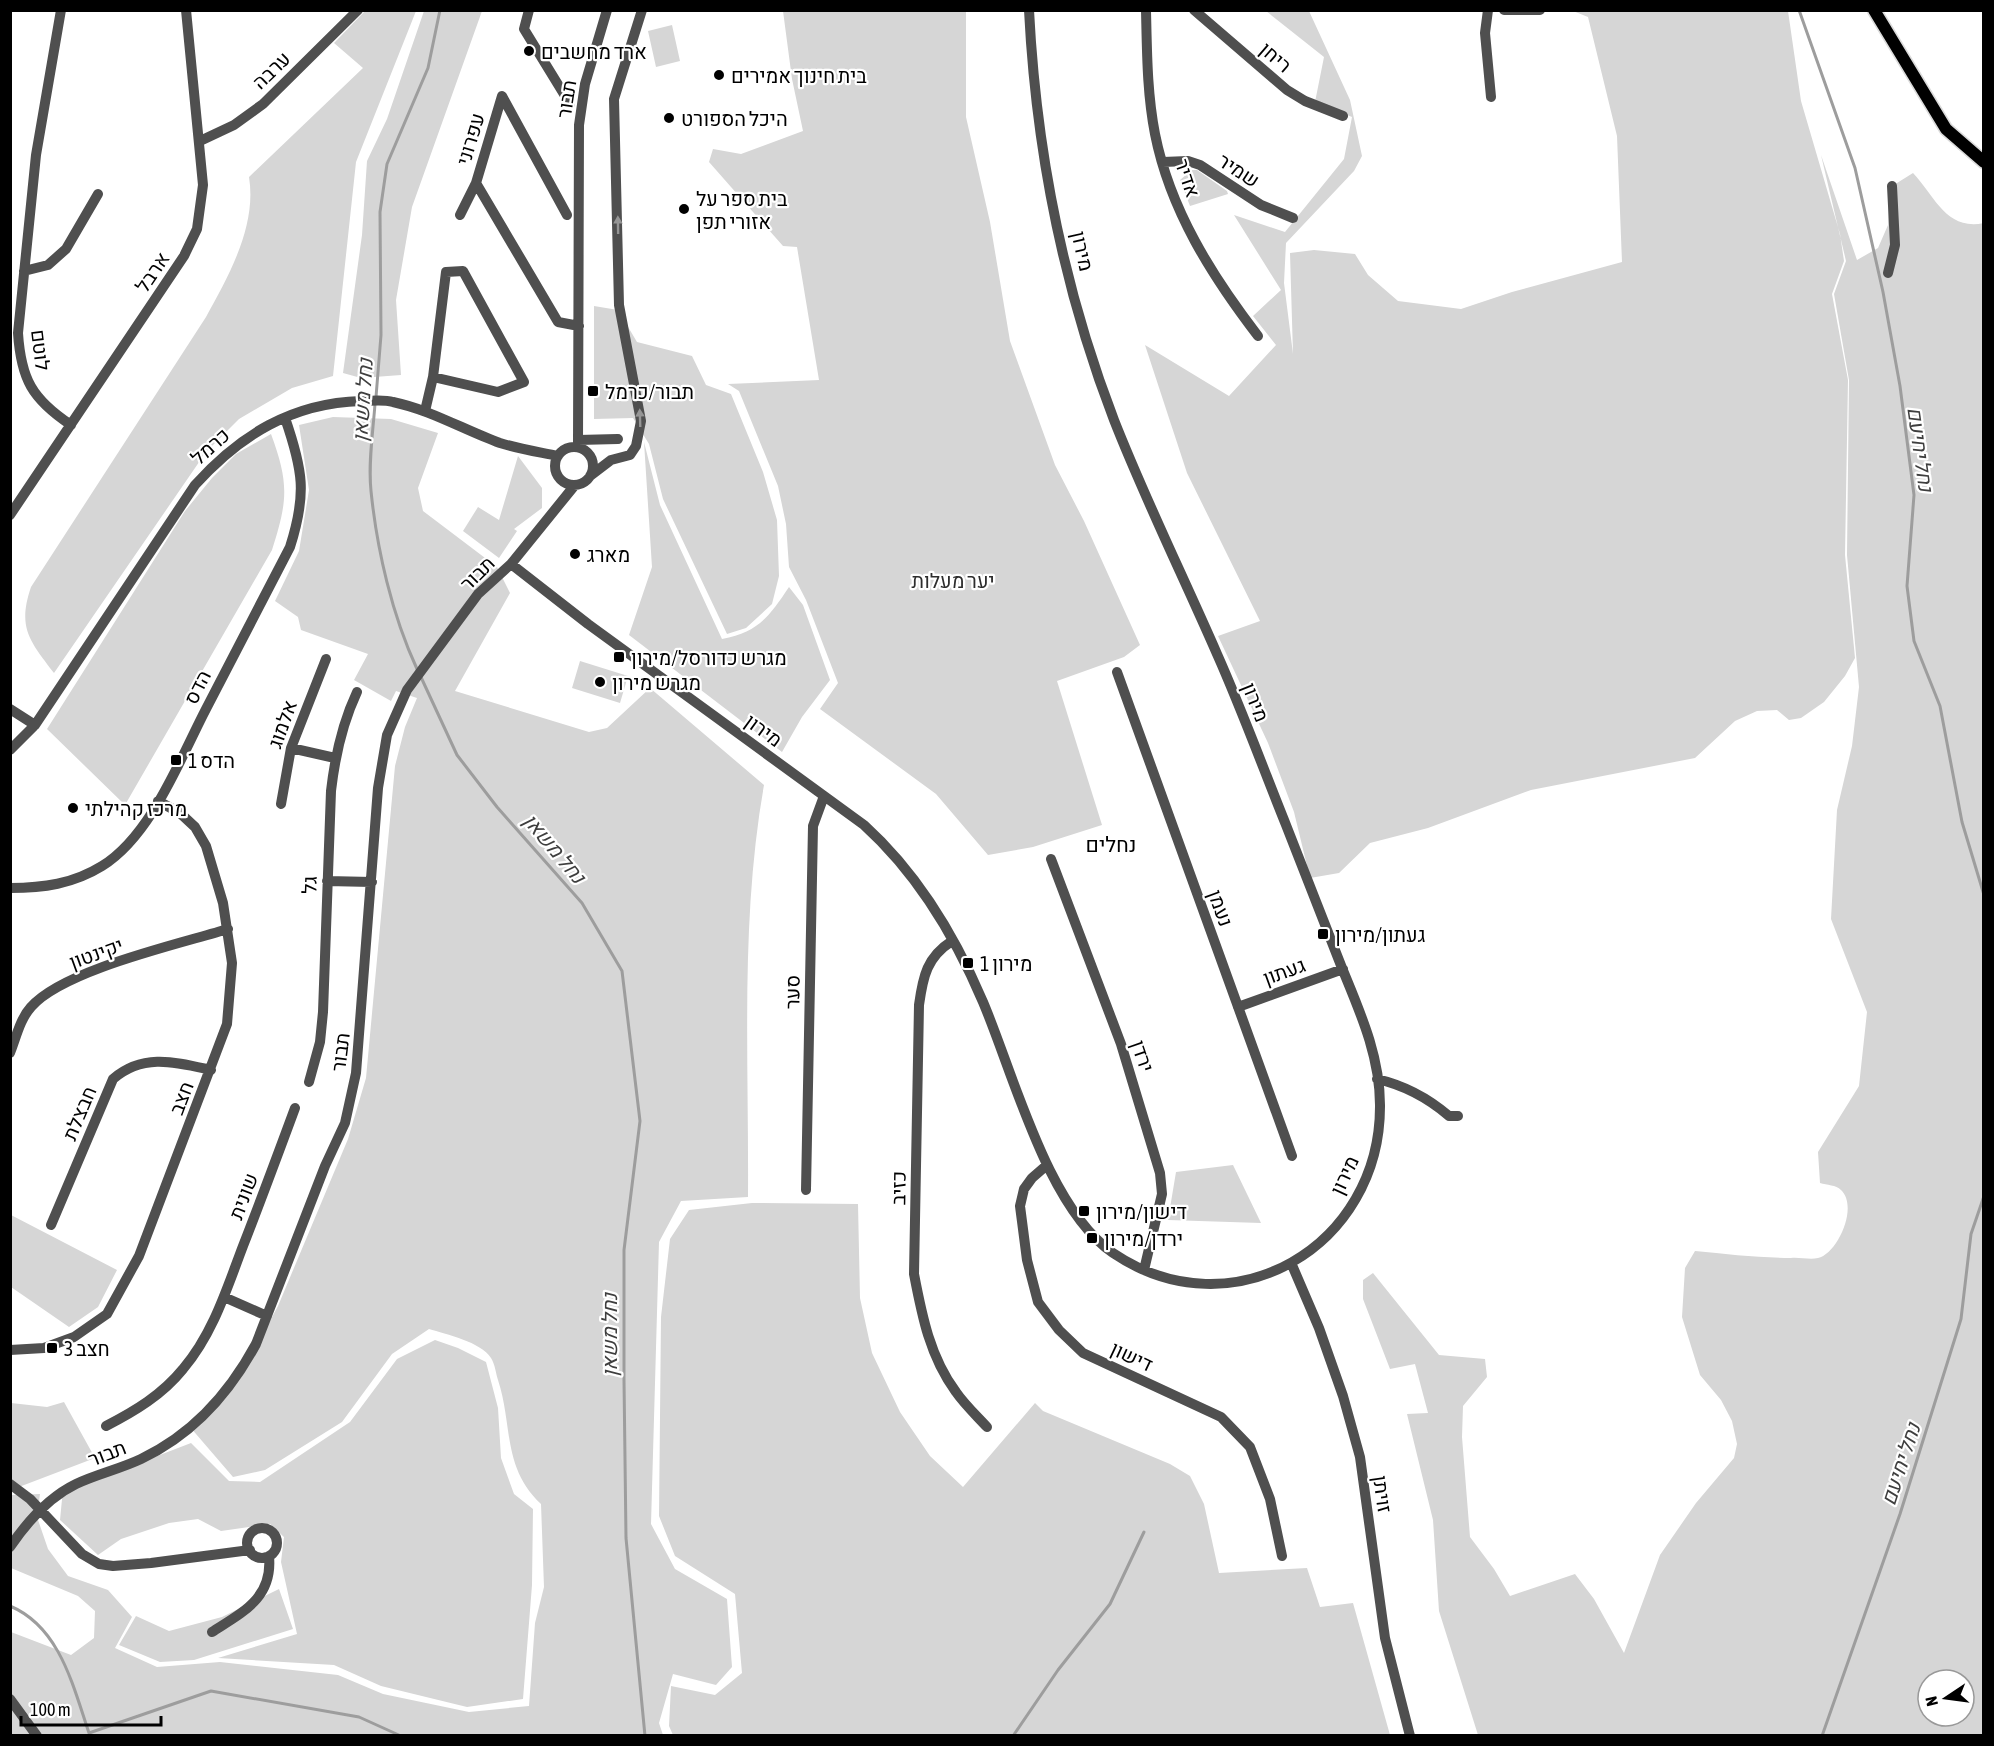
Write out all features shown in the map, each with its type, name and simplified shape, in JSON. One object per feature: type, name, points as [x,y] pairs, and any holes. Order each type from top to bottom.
[{"type":"main road","points":[[1874,10],[1946,129],[1983,162]]},
{"type":"street","name":"לוטם","points":[[61,10],[36,155],[18,333],[20,358],[27,382],[46,408],[71,425]]},
{"type":"street","name":"ארבל","points":[[10,515],[188,247],[202,206],[200,141],[186,10]]},
{"type":"street","name":"ערבה","points":[[200,141],[234,125],[262,104],[358,10]]},
{"type":"street","points":[[529,10],[524,28],[570,104]]},
{"type":"street","points":[[618,439],[578,444],[567,449],[558,456],[555,467],[560,478],[575,485],[611,460],[630,454],[636,446],[641,421],[619,305],[614,99],[642,10]]},
{"type":"street","name":"מירון","points":[[511,564],[864,825],[891,849],[918,883],[952,940],[981,997],[1047,1165],[1071,1209],[1110,1251],[1144,1270],[1188,1283],[1221,1284],[1254,1279],[1292,1265],[1337,1224],[1368,1175],[1376,1143],[1380,1104],[1370,1036],[1220,661],[1114,418],[1074,296],[1053,202],[1033,83],[1029,10]]},
{"type":"street","name":"אדיר","points":[[1146,10],[1149,88],[1155,135],[1168,183],[1195,242],[1231,301],[1258,336]]},
{"type":"street","name":"ריחן","points":[[1194,10],[1287,90],[1305,101],[1343,116]]},
{"type":"street","points":[[1488,10],[1485,33],[1491,97]]},
{"type":"street","points":[[1504,10],[1540,10]]},
{"type":"street","name":"תבור","points":[[578,444],[579,125],[585,84],[604,13]]},
{"type":"street","name":"עפרוני","points":[[567,215],[502,96],[476,183],[558,322],[579,326]]},
{"type":"street","name":"שמיר","points":[[1162,162],[1188,161],[1200,165],[1261,205],[1293,218]]},
{"type":"street","points":[[460,215],[476,183]]},
{"type":"street","points":[[1888,273],[1895,245],[1892,186]]},
{"type":"street","points":[[24,271],[48,265],[66,249],[98,194]]},
{"type":"street","points":[[425,411],[433,377],[446,272],[463,270],[524,382],[498,392],[433,377]]},
{"type":"street","name":"כרמל","points":[[10,750],[35,725],[195,485],[221,456],[243,440],[309,407],[332,402],[390,401],[425,411],[500,443],[558,456]]},
{"type":"street","name":"הדס","points":[[10,888],[45,887],[77,879],[103,866],[128,844],[158,801],[290,547],[299,519],[302,490],[300,461],[285,418]]},
{"type":"street","points":[[578,444],[588,453],[593,464],[590,476]]},
{"type":"street","points":[[588,453],[611,460]]},
{"type":"street","name":"תבור","points":[[10,1547],[40,1511],[70,1487],[142,1459],[195,1423],[233,1383],[256,1344],[322,1174],[345,1123],[357,1064],[378,788],[391,726],[407,690],[478,594],[511,564],[575,485]]},
{"type":"street","name":"אלמוג","points":[[281,804],[291,748],[326,659]]},
{"type":"street","name":"נעמן","points":[[1117,672],[1292,1156]]},
{"type":"street","name":"גל","points":[[309,1082],[321,1032],[335,758],[346,715],[357,692]]},
{"type":"street","points":[[10,709],[35,725]]},
{"type":"street","points":[[291,748],[335,758]]},
{"type":"street","name":"סער","points":[[806,1190],[813,826],[824,796]]},
{"type":"street","name":"חצב","points":[[10,1350],[44,1348],[64,1341],[107,1314],[139,1256],[227,1024],[232,963],[228,929],[206,846],[195,827],[180,813],[158,801]]},
{"type":"street","name":"ירדן","points":[[1051,859],[1121,1044],[1160,1173],[1162,1194],[1144,1270]]},
{"type":"street","points":[[327,881],[372,882]]},
{"type":"street","name":"יקינטון","points":[[10,1053],[20,1025],[30,1007],[55,988],[88,972],[228,929]]},
{"type":"street","name":"כזיב","points":[[952,940],[938,950],[923,977],[920,1005],[914,1274],[922,1317],[933,1354],[956,1392],[987,1427]]},
{"type":"street","name":"געתון","points":[[1238,1007],[1343,969]]},
{"type":"street","name":"חבצלת","points":[[51,1225],[113,1079],[125,1069],[144,1061],[169,1061],[211,1070]]},
{"type":"street","points":[[1377,1079],[1398,1084],[1437,1105],[1449,1116],[1458,1116]]},
{"type":"street","name":"שונית","points":[[106,1426],[134,1412],[153,1398],[183,1369],[202,1344],[224,1297],[295,1108]]},
{"type":"street","name":"דישון","points":[[1047,1165],[1032,1178],[1024,1190],[1020,1206],[1028,1260],[1038,1302],[1059,1330],[1083,1353],[1221,1417],[1250,1448],[1270,1498],[1282,1556]]},
{"type":"street","name":"זויתן","points":[[1292,1265],[1319,1328],[1343,1396],[1360,1457],[1385,1638],[1410,1736]]},
{"type":"street","points":[[224,1297],[267,1316]]},
{"type":"street","points":[[10,1484],[30,1498],[82,1554],[106,1565],[189,1560],[250,1550]]},
{"type":"street","points":[[212,1632],[245,1610],[262,1593],[271,1572],[269,1556],[277,1544],[274,1534],[267,1528],[257,1529],[249,1536],[250,1550],[258,1557],[269,1556]]},
{"type":"street","points":[[10,1699],[37,1736]]},
{"type":"green space","points":[[365,11],[416,11],[356,162],[333,376],[292,388],[239,419],[206,452],[54,673],[32,643],[28,633],[25,613],[31,587],[215,301],[232,267],[245,232],[249,214],[249,177],[363,68],[334,43]]},
{"type":"green space","points":[[424,11],[482,11],[412,207],[396,300],[401,375],[361,378],[343,373],[362,235],[367,161],[387,119]]},
{"type":"green space","name":"יער מעלות","points":[[783,11],[966,11],[966,117],[990,222],[1010,341],[1055,465],[1084,521],[1140,645],[1124,657],[1057,681],[1102,825],[1033,847],[988,855],[936,794],[820,709],[838,683],[806,600],[789,567],[786,524],[778,486],[739,391],[728,384],[819,380],[797,247],[783,246],[709,162],[713,149],[741,154],[803,131],[792,79]]},
{"type":"green space","points":[[1266,11],[1309,11],[1350,100],[1362,156],[1354,171],[1286,243],[1284,283],[1293,354],[1290,253],[1314,250],[1355,254],[1368,275],[1398,301],[1461,309],[1512,292],[1622,262],[1617,136],[1588,17],[1573,11],[1788,11],[1801,101],[1840,234],[1844,261],[1832,294],[1848,380],[1845,555],[1855,658],[1845,676],[1824,702],[1801,718],[1789,720],[1777,710],[1757,711],[1735,721],[1695,758],[1531,790],[1428,828],[1370,843],[1339,873],[1310,878],[1294,812],[1268,743],[1218,636],[1260,621],[1187,473],[1145,345],[1229,396],[1276,345],[1253,316],[1281,290],[1234,215],[1285,232],[1344,159],[1352,117],[1315,102],[1324,57]]},
{"type":"green space","points":[[672,25],[680,61],[656,67],[648,31]]},
{"type":"green space","points":[[1821,155],[1857,260],[1878,248],[1888,225],[1889,188],[1913,173],[1942,210],[1951,217],[1971,224],[1984,223],[1983,1735],[1478,1735],[1439,1611],[1433,1520],[1407,1414],[1428,1413],[1415,1364],[1390,1369],[1363,1299],[1363,1280],[1373,1273],[1439,1355],[1485,1359],[1487,1377],[1463,1406],[1462,1437],[1470,1537],[1494,1569],[1510,1596],[1575,1574],[1594,1599],[1624,1653],[1660,1555],[1696,1503],[1734,1458],[1737,1444],[1732,1421],[1721,1400],[1700,1375],[1682,1317],[1685,1268],[1695,1251],[1767,1257],[1818,1258],[1832,1248],[1847,1218],[1848,1207],[1841,1190],[1820,1183],[1818,1152],[1859,1086],[1867,1012],[1831,919],[1837,810],[1852,746],[1859,687],[1847,555],[1849,380],[1834,294],[1846,261]]},
{"type":"green space","points":[[1192,170],[1197,170],[1228,194],[1190,206],[1180,180]]},
{"type":"green space","points":[[594,306],[618,310],[637,342],[692,356],[706,385],[731,394],[763,472],[777,520],[779,576],[772,604],[746,628],[727,634],[663,499],[649,444],[633,418],[594,419]]},
{"type":"green space","points":[[333,417],[391,419],[438,433],[418,488],[423,511],[497,567],[510,593],[455,691],[589,732],[607,728],[650,688],[764,785],[756,836],[747,990],[748,1197],[681,1201],[659,1242],[651,1524],[675,1569],[727,1599],[732,1667],[716,1685],[673,1674],[659,1723],[663,1735],[11,1735],[11,1632],[71,1655],[94,1638],[95,1611],[78,1596],[11,1568],[10,1495],[40,1494],[37,1517],[48,1549],[68,1576],[108,1590],[132,1617],[115,1648],[157,1667],[220,1662],[338,1675],[383,1694],[469,1712],[529,1706],[535,1623],[544,1587],[541,1504],[529,1490],[514,1461],[503,1397],[494,1363],[486,1352],[463,1339],[429,1329],[392,1354],[342,1422],[265,1470],[233,1477],[190,1427],[250,1358],[278,1306],[348,1139],[366,1078],[395,766],[405,727],[417,698],[396,691],[391,701],[354,680],[368,654],[301,630],[298,617],[275,601],[299,551],[309,490],[299,425]]},
{"type":"green space","points":[[271,434],[281,466],[284,492],[281,518],[272,550],[125,805],[47,729],[185,511],[212,478],[236,454]]},
{"type":"green space","points":[[644,442],[660,505],[722,639],[745,632],[762,622],[789,587],[803,605],[830,680],[802,717],[782,752],[629,635],[652,567]]},
{"type":"green space","points":[[518,456],[542,488],[542,508],[514,529],[517,531],[499,558],[463,531],[478,507],[499,520]]},
{"type":"green space","name":"מגרש מירון","points":[[580,661],[628,676],[620,703],[572,688]]},
{"type":"green space","points":[[1233,1165],[1261,1223],[1168,1220],[1176,1172]]},
{"type":"green space","points":[[752,1203],[858,1204],[860,1298],[872,1353],[900,1412],[930,1456],[963,1487],[1035,1403],[1043,1411],[1170,1464],[1190,1476],[1204,1504],[1219,1573],[1307,1568],[1320,1607],[1353,1603],[1390,1735],[673,1735],[669,1726],[671,1686],[715,1695],[742,1673],[735,1594],[675,1556],[659,1516],[661,1317],[670,1239],[689,1210]]},
{"type":"green space","points":[[11,1215],[117,1270],[98,1307],[69,1327],[11,1287]]},
{"type":"green space","points":[[435,1340],[486,1362],[498,1408],[501,1458],[514,1494],[533,1509],[532,1585],[523,1699],[467,1707],[381,1686],[334,1665],[218,1658],[297,1634],[281,1562],[284,1537],[270,1524],[221,1531],[198,1519],[169,1523],[121,1539],[98,1555],[60,1520],[63,1489],[82,1485],[191,1443],[229,1481],[260,1482],[350,1422],[397,1359]]},
{"type":"green space","points":[[64,1402],[95,1458],[11,1490],[11,1403],[47,1407]]},
{"type":"green space","points":[[279,1589],[293,1629],[194,1660],[160,1662],[119,1645],[136,1616],[169,1631],[222,1617]]},
{"type":"waterway","name":"נחל משאן","points":[[376,397],[381,335],[380,212],[387,164],[428,68],[440,10]]},
{"type":"waterway","name":"נחל יחיעם","points":[[1799,10],[1855,168],[1883,292],[1900,386],[1914,495],[1907,586],[1914,641],[1940,706],[1962,822],[1984,895]]},
{"type":"waterway","name":"נחל משאן","points":[[375,404],[370,480],[377,536],[393,605],[417,669]]},
{"type":"waterway","name":"נחל משאן","points":[[420,675],[457,755],[497,807],[582,903],[622,971],[640,1121],[624,1250],[624,1380],[626,1538],[645,1736]]},
{"type":"waterway","name":"נחל יחיעם","points":[[1822,1736],[1900,1514],[1961,1319],[1971,1234],[1984,1196]]},
{"type":"waterway","points":[[1013,1736],[1058,1670],[1110,1604],[1144,1532]]},
{"type":"waterway","points":[[10,1606],[41,1628],[53,1643],[70,1678],[89,1733],[211,1691],[359,1717],[401,1736]]},
{"type":"place","name":"ארד מחשבים","points":[[529,51]]},
{"type":"place","name":"בית חינוך אמירים","points":[[719,75]]},
{"type":"place","name":"היכל הספורט","points":[[669,118]]},
{"type":"place","name":"בית ספר על אזורי תפן","points":[[684,209]]},
{"type":"place","name":"תבור/כרמל","points":[[593,391]]},
{"type":"place","name":"מארג","points":[[575,554]]},
{"type":"place","name":"מגרש כדורסל/מירון","points":[[619,657]]},
{"type":"place","name":"מגרש מירון","points":[[600,682]]},
{"type":"place","name":"הדס 1","points":[[176,760]]},
{"type":"place","name":"מרכז קהילתי","points":[[73,808]]},
{"type":"place","name":"געתון/מירון","points":[[1323,934]]},
{"type":"place","name":"מירון 1","points":[[968,963]]},
{"type":"place","name":"דישון/מירון","points":[[1084,1211]]},
{"type":"place","name":"ירדן/מירון","points":[[1092,1238]]},
{"type":"place","name":"חצב 3","points":[[52,1348]]},
{"type":"district","name":"נחלים","points":[[1111,844]]}]
